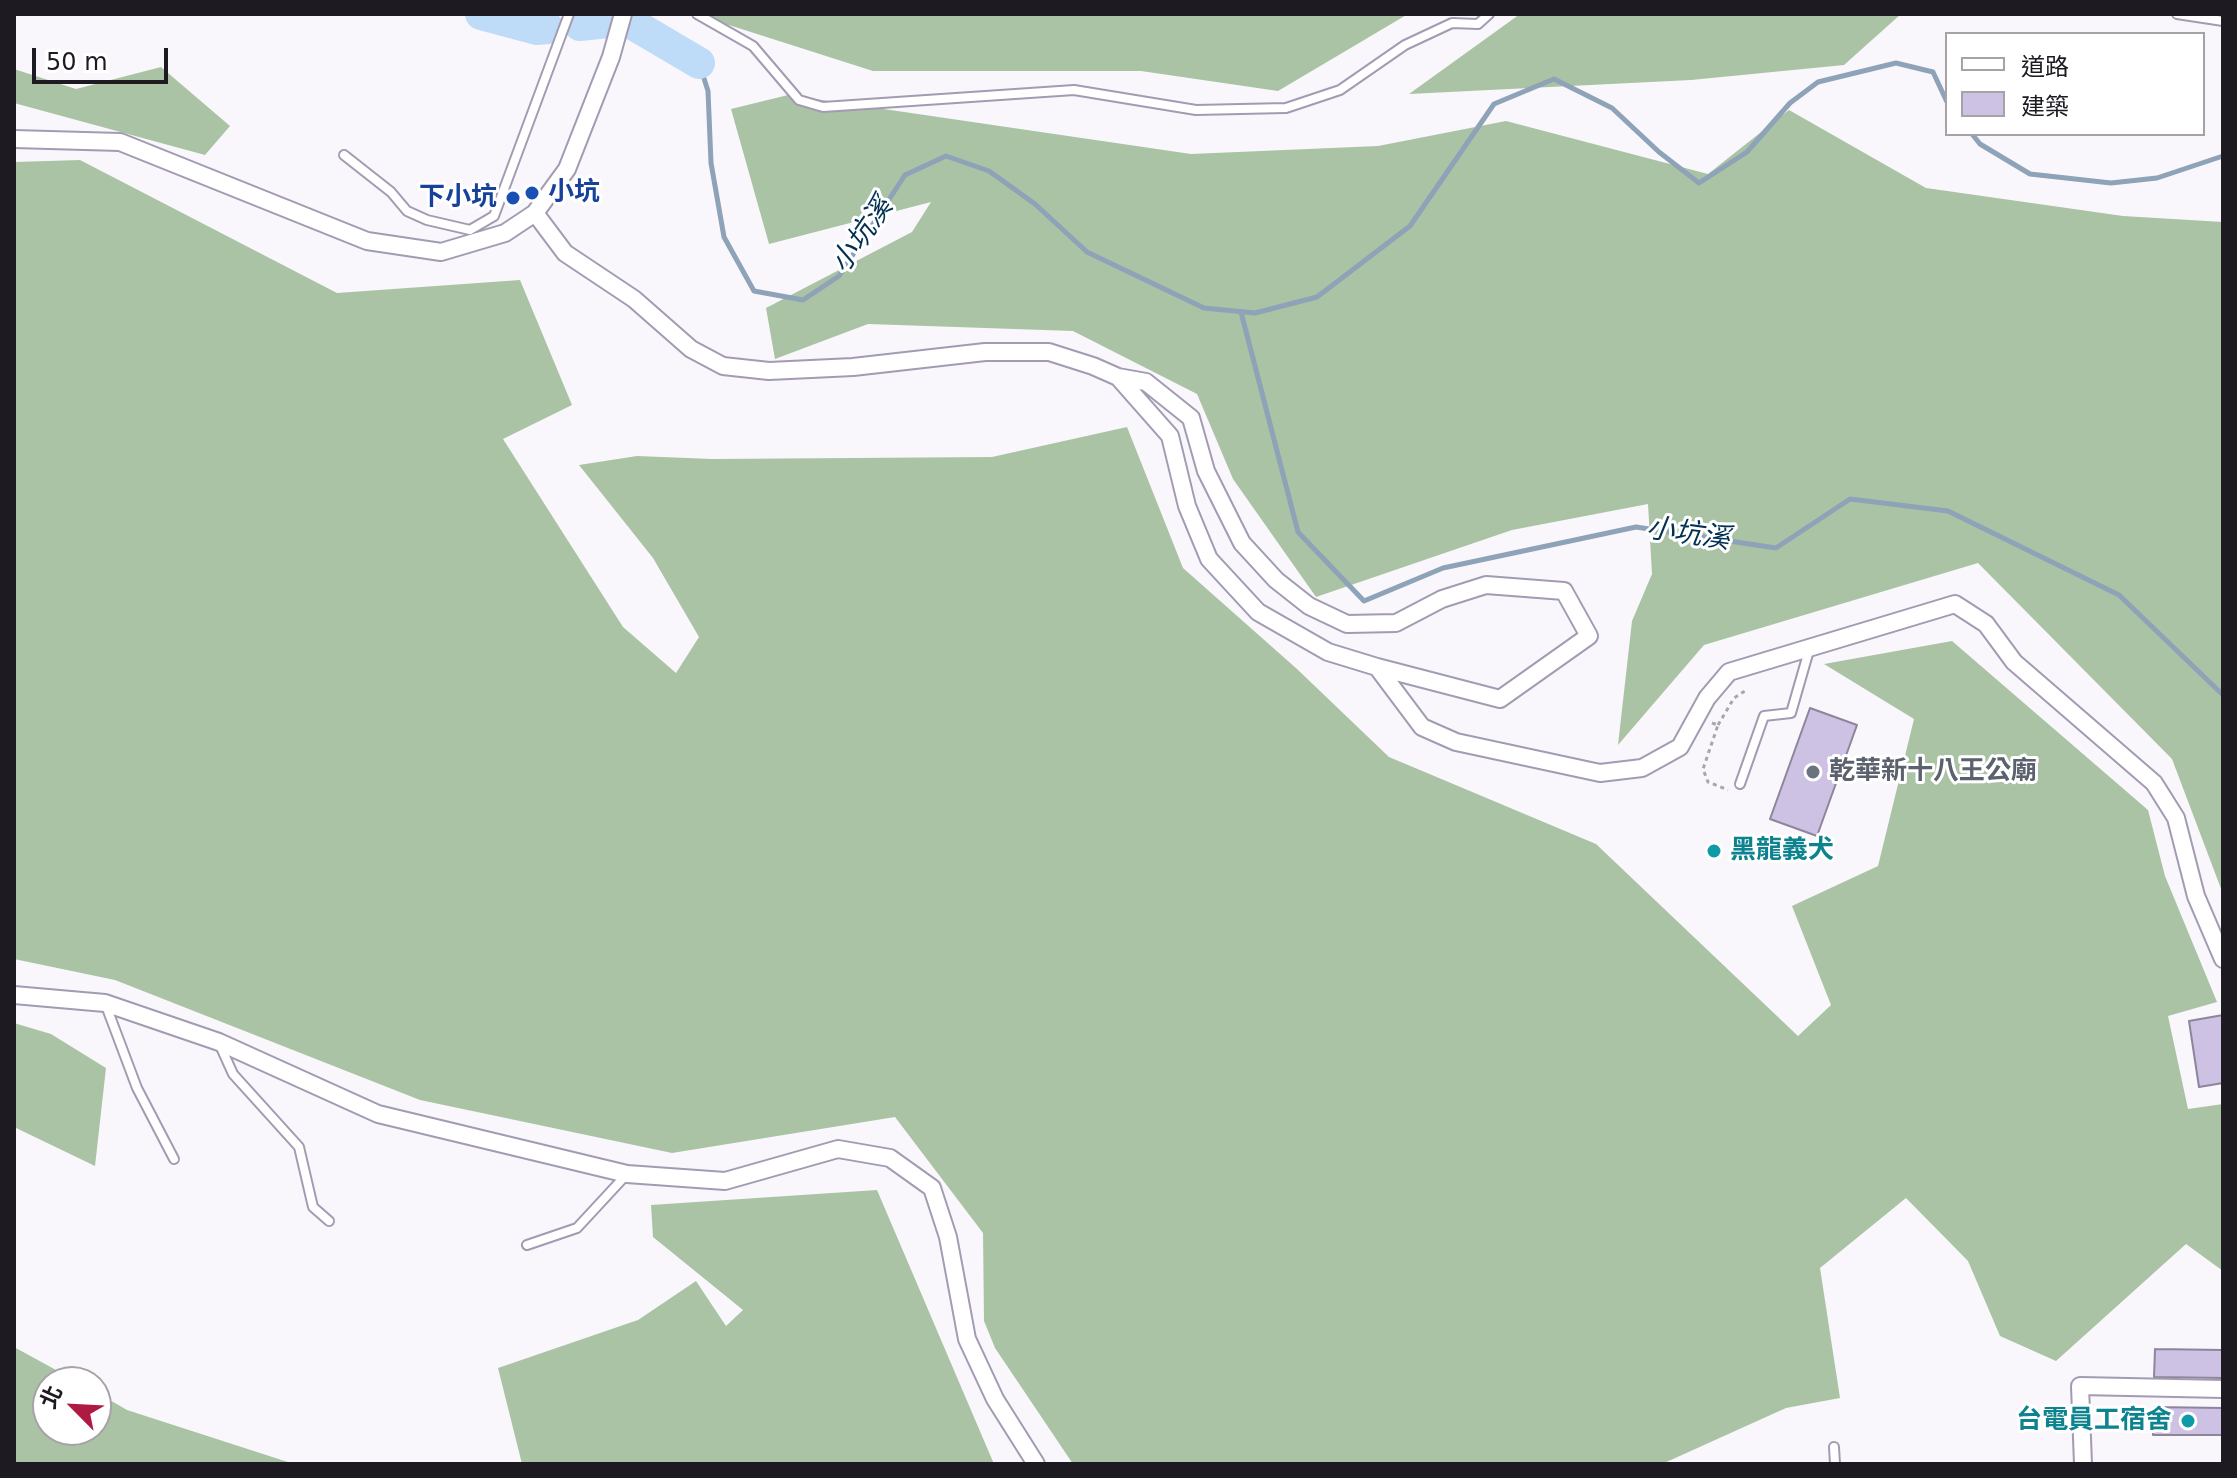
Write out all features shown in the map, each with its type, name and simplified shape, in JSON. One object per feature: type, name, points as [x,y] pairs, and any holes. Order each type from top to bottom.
[{"type":"street","points":[[14,139],[120,142],[367,241],[441,252],[472,236],[505,233],[535,213],[567,169],[611,57],[623,14]]},
{"type":"street","points":[[535,213],[565,253],[634,299],[691,349],[723,366],[769,371],[853,367],[985,352],[1049,352],[1118,377],[1146,382],[1191,418],[1206,471],[1242,543],[1276,580],[1309,606],[1347,624],[1396,623],[1442,599],[1486,585],[1564,591],[1589,636],[1500,699],[1328,652],[1258,612],[1209,559],[1187,506],[1170,436],[1118,377]]},
{"type":"street","points":[[1377,667],[1422,727],[1456,742],[1600,773],[1642,768],[1680,747],[1707,698],[1729,672],[1955,604],[1986,624],[2014,662],[2154,783],[2176,818],[2196,896],[2223,959]]},
{"type":"street","points":[[14,995],[105,1003],[219,1042],[378,1114],[627,1174],[725,1181],[838,1149],[890,1158],[932,1188],[948,1237],[967,1339],[995,1399],[1036,1464]]},
{"type":"street","points":[[2083,1464],[2080,1386],[2223,1389]]},
{"type":"lane","points":[[344,155],[391,192],[407,211],[472,236],[494,216],[569,14]]},
{"type":"lane","points":[[697,14],[753,46],[799,100],[823,107],[1074,90],[1196,110],[1286,108],[1340,90],[1405,45],[1452,23],[1478,24],[1489,14]]},
{"type":"lane","points":[[2177,14],[2223,21]]},
{"type":"lane","points":[[1740,784],[1764,716],[1791,713],[1810,647]]},
{"type":"lane","points":[[105,1003],[137,1088],[174,1159]]},
{"type":"lane","points":[[219,1042],[233,1074],[299,1147],[313,1207],[329,1221]]},
{"type":"lane","points":[[527,1245],[577,1228],[627,1174]]},
{"type":"lane","points":[[1834,1447],[1835,1464]]},
{"type":"path","points":[[1734,793],[1708,782],[1703,769],[1718,725],[1734,698],[1748,689]]},
{"type":"path","points":[[1697,720],[1718,725]]},
{"type":"green space","points":[[704,14],[1408,14],[1278,91],[1141,71],[873,71],[710,19]]},
{"type":"green space","points":[[1520,14],[1901,14],[1844,65],[1691,80],[1409,94]]},
{"type":"green space","points":[[161,67],[230,126],[205,155],[14,103],[14,69],[76,89]]},
{"type":"green space","points":[[788,95],[1191,154],[1378,146],[1506,121],[1708,174],[1789,110],[1926,188],[2123,216],[2223,222],[2223,894],[2172,759],[1978,563],[1704,645],[1618,745],[1632,621],[1652,574],[1648,504],[1512,530],[1316,597],[1233,479],[1197,394],[1073,331],[868,324],[775,359],[766,308],[912,232],[931,202],[769,244],[731,109]]},
{"type":"green space","points":[[80,160],[337,293],[520,280],[572,405],[503,439],[623,627],[676,673],[699,637],[653,558],[579,465],[637,456],[712,459],[992,457],[1127,427],[1183,568],[1297,669],[1389,757],[1596,844],[1798,1036],[1831,1005],[1792,906],[1878,866],[1914,719],[1824,664],[1952,641],[2148,810],[2165,876],[2217,1002],[2168,1016],[2188,1109],[2223,1104],[2223,1271],[2186,1244],[2056,1361],[2000,1336],[1968,1261],[1906,1198],[1820,1268],[1840,1398],[1786,1408],[1662,1464],[1073,1464],[995,1348],[984,1321],[983,1233],[895,1117],[672,1153],[420,1100],[115,980],[14,959],[14,162]]},
{"type":"green space","points":[[14,1023],[51,1034],[106,1068],[95,1166],[14,1127]]},
{"type":"green space","points":[[877,1190],[994,1464],[522,1464],[498,1368],[638,1320],[696,1281],[726,1326],[743,1310],[653,1237],[651,1205]]},
{"type":"green space","points":[[14,1347],[49,1366],[32,1366],[32,1446],[112,1446],[112,1401],[127,1410],[294,1464],[14,1464]]},
{"type":"building","name":"乾華新十八王公廟","points":[[1810,708],[1857,725],[1817,836],[1770,819]]},
{"type":"building","points":[[2223,1015],[2223,1083],[2199,1087],[2189,1021]]},
{"type":"building","name":"台電員工宿舍","points":[[2155,1349],[2223,1350],[2223,1378],[2154,1377]]},
{"type":"building","name":"台電員工宿舍","points":[[2154,1407],[2223,1408],[2223,1435],[2153,1435]]},
{"type":"waterway","name":"小坑溪","points":[[481,14],[537,29],[548,28]]},
{"type":"waterway","name":"小坑溪","points":[[580,25],[626,20],[699,63]]},
{"type":"waterway","name":"小坑溪","points":[[699,63],[708,91],[711,163],[724,237],[754,291],[803,300],[839,276],[905,175],[946,156],[989,171],[1035,204],[1087,252],[1204,308],[1255,313],[1317,297],[1410,226],[1494,104],[1554,79],[1612,108],[1659,152],[1699,183],[1747,152],[1790,103],[1818,82],[1896,63],[1933,72],[1945,98]]},
{"type":"waterway","name":"小坑溪","points":[[1974,136],[1980,144],[2030,174],[2111,183],[2157,178],[2223,156]]},
{"type":"waterway","name":"小坑溪","points":[[1241,312],[1298,532],[1364,601],[1443,568],[1636,527],[1776,548],[1850,499],[1948,511],[2119,595],[2223,695]]},
{"type":"place","name":"小坑","points":[[532,193]]},
{"type":"place","name":"下小坑","points":[[513,198]]},
{"type":"place","name":"乾華新十八王公廟","points":[[1813,772]]},
{"type":"place","name":"黑龍義犬","points":[[1714,851]]},
{"type":"place","name":"台電員工宿舍","points":[[2188,1421]]}]
